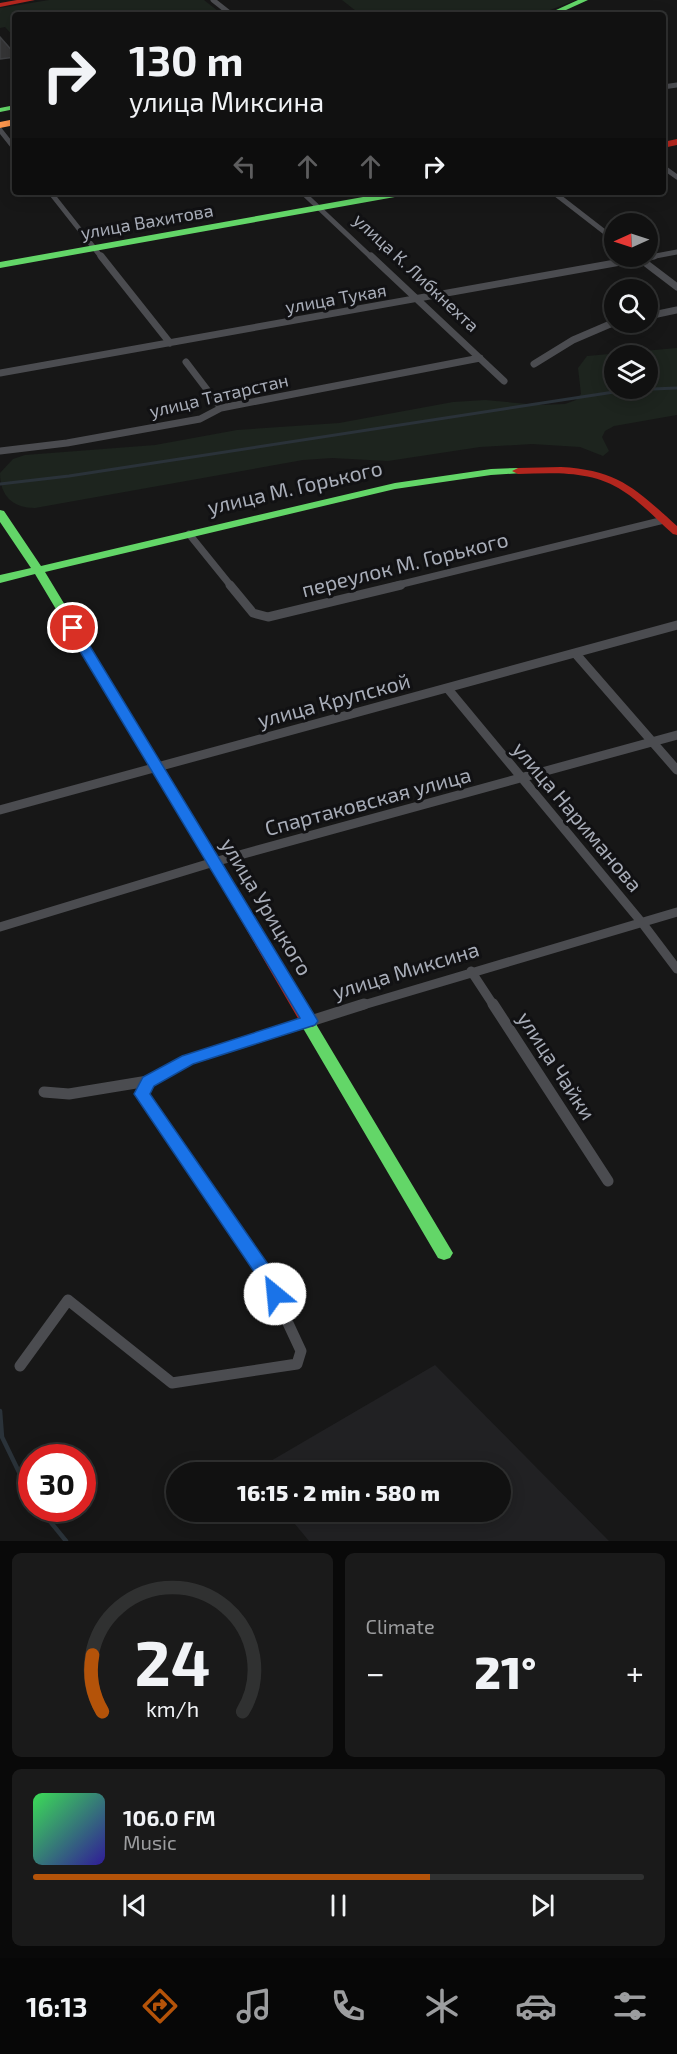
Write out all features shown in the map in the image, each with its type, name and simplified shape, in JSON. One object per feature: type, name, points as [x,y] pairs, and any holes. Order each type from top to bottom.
[{"type":"street","points":[[0,5],[31,0]]},
{"type":"street","points":[[213,0],[228,12]]},
{"type":"street","points":[[556,12],[584,0]]},
{"type":"street","points":[[0,130],[12,144]]},
{"type":"street","points":[[52,195],[170,343]]},
{"type":"street","name":"улица К. Либкнехта","points":[[305,195],[504,381]]},
{"type":"street","name":"улица Вахитова","points":[[0,265],[390,195]]},
{"type":"street","points":[[557,195],[604,231]]},
{"type":"street","name":"улица Тукая","points":[[658,255],[677,252]]},
{"type":"street","name":"улица Тукая","points":[[0,373],[604,264]]},
{"type":"street","points":[[650,267],[677,287]]},
{"type":"street","points":[[658,314],[677,310]]},
{"type":"street","points":[[534,364],[540,358],[604,327]]},
{"type":"street","name":"улица Татарстан","points":[[0,451],[67,443],[200,419],[221,408],[480,357]]},
{"type":"street","points":[[186,362],[221,408]]},
{"type":"street","name":"улица М. Горького","points":[[0,579],[395,486],[468,474],[565,470],[590,472],[627,488],[664,520]]},
{"type":"street","name":"улица Урицкого","points":[[0,513],[38,570],[310,1021],[444,1253]]},
{"type":"street","points":[[664,520],[677,532]]},
{"type":"street","name":"переулок М. Горького","points":[[189,534],[253,613],[268,617],[664,520]]},
{"type":"street","name":"улица Крупской","points":[[0,810],[677,625]]},
{"type":"street","points":[[575,653],[677,770]]},
{"type":"street","name":"улица Нариманова","points":[[448,689],[677,969]]},
{"type":"street","name":"Спартаковская улица","points":[[0,927],[214,862],[677,735]]},
{"type":"street","name":"улица Миксина","points":[[44,1092],[69,1094],[148,1082],[188,1060],[471,971],[642,924],[677,912]]},
{"type":"street","name":"улица Чайки","points":[[471,971],[608,1182]]},
{"type":"street","points":[[20,1366],[68,1300],[172,1383],[297,1364],[301,1351],[266,1275],[142,1094],[148,1082]]},
{"type":"shaded area","points":[[49,0],[204,0],[219,12],[12,12],[12,35],[5,27],[0,28],[0,8]]},
{"type":"shaded area","points":[[342,0],[576,0],[545,12],[357,12]]},
{"type":"shaded area","points":[[677,348],[677,415],[614,426],[605,431],[602,437],[609,451],[603,456],[580,447],[532,444],[480,447],[388,461],[332,458],[303,460],[35,508],[14,503],[2,488],[0,473],[13,459],[25,455],[155,445],[237,430],[339,423],[453,402],[485,400],[539,405],[565,404],[576,400],[581,394],[578,368],[587,356],[604,354],[604,399],[658,399],[658,350]]},
{"type":"shaded area","points":[[435,1365],[609,1541],[309,1541],[293,1522],[511,1522],[511,1462],[269,1462]]},
{"type":"building","points":[[0,37],[12,51],[12,57],[0,59]]},
{"type":"waterway","points":[[0,484],[69,476],[627,390],[677,388]]},
{"type":"waterway","points":[[0,1411],[2,1437],[18,1470]]},
{"type":"waterway","points":[[51,1522],[66,1541]]},
{"type":"traffic: fast","points":[[556,12],[584,0]]},
{"type":"traffic: fast","points":[[0,110],[12,108]]},
{"type":"traffic: fast","points":[[0,265],[389,195]]},
{"type":"traffic: fast","points":[[0,579],[395,486],[491,472],[518,471]]},
{"type":"traffic: fast","points":[[0,513],[38,570],[231,891]]},
{"type":"traffic: fast","points":[[308,1023],[444,1253]]},
{"type":"traffic: slow","points":[[0,125],[12,123]]},
{"type":"traffic: jam","points":[[0,5],[31,0]]},
{"type":"traffic: jam","points":[[666,144],[677,142]]},
{"type":"traffic: jam","points":[[518,471],[575,471],[603,476],[628,489],[677,532]]},
{"type":"traffic: jam","points":[[231,891],[308,1023]]},
{"type":"route","points":[[73,628],[310,1021],[188,1060],[148,1082],[142,1094],[266,1275],[275,1294]]}]
